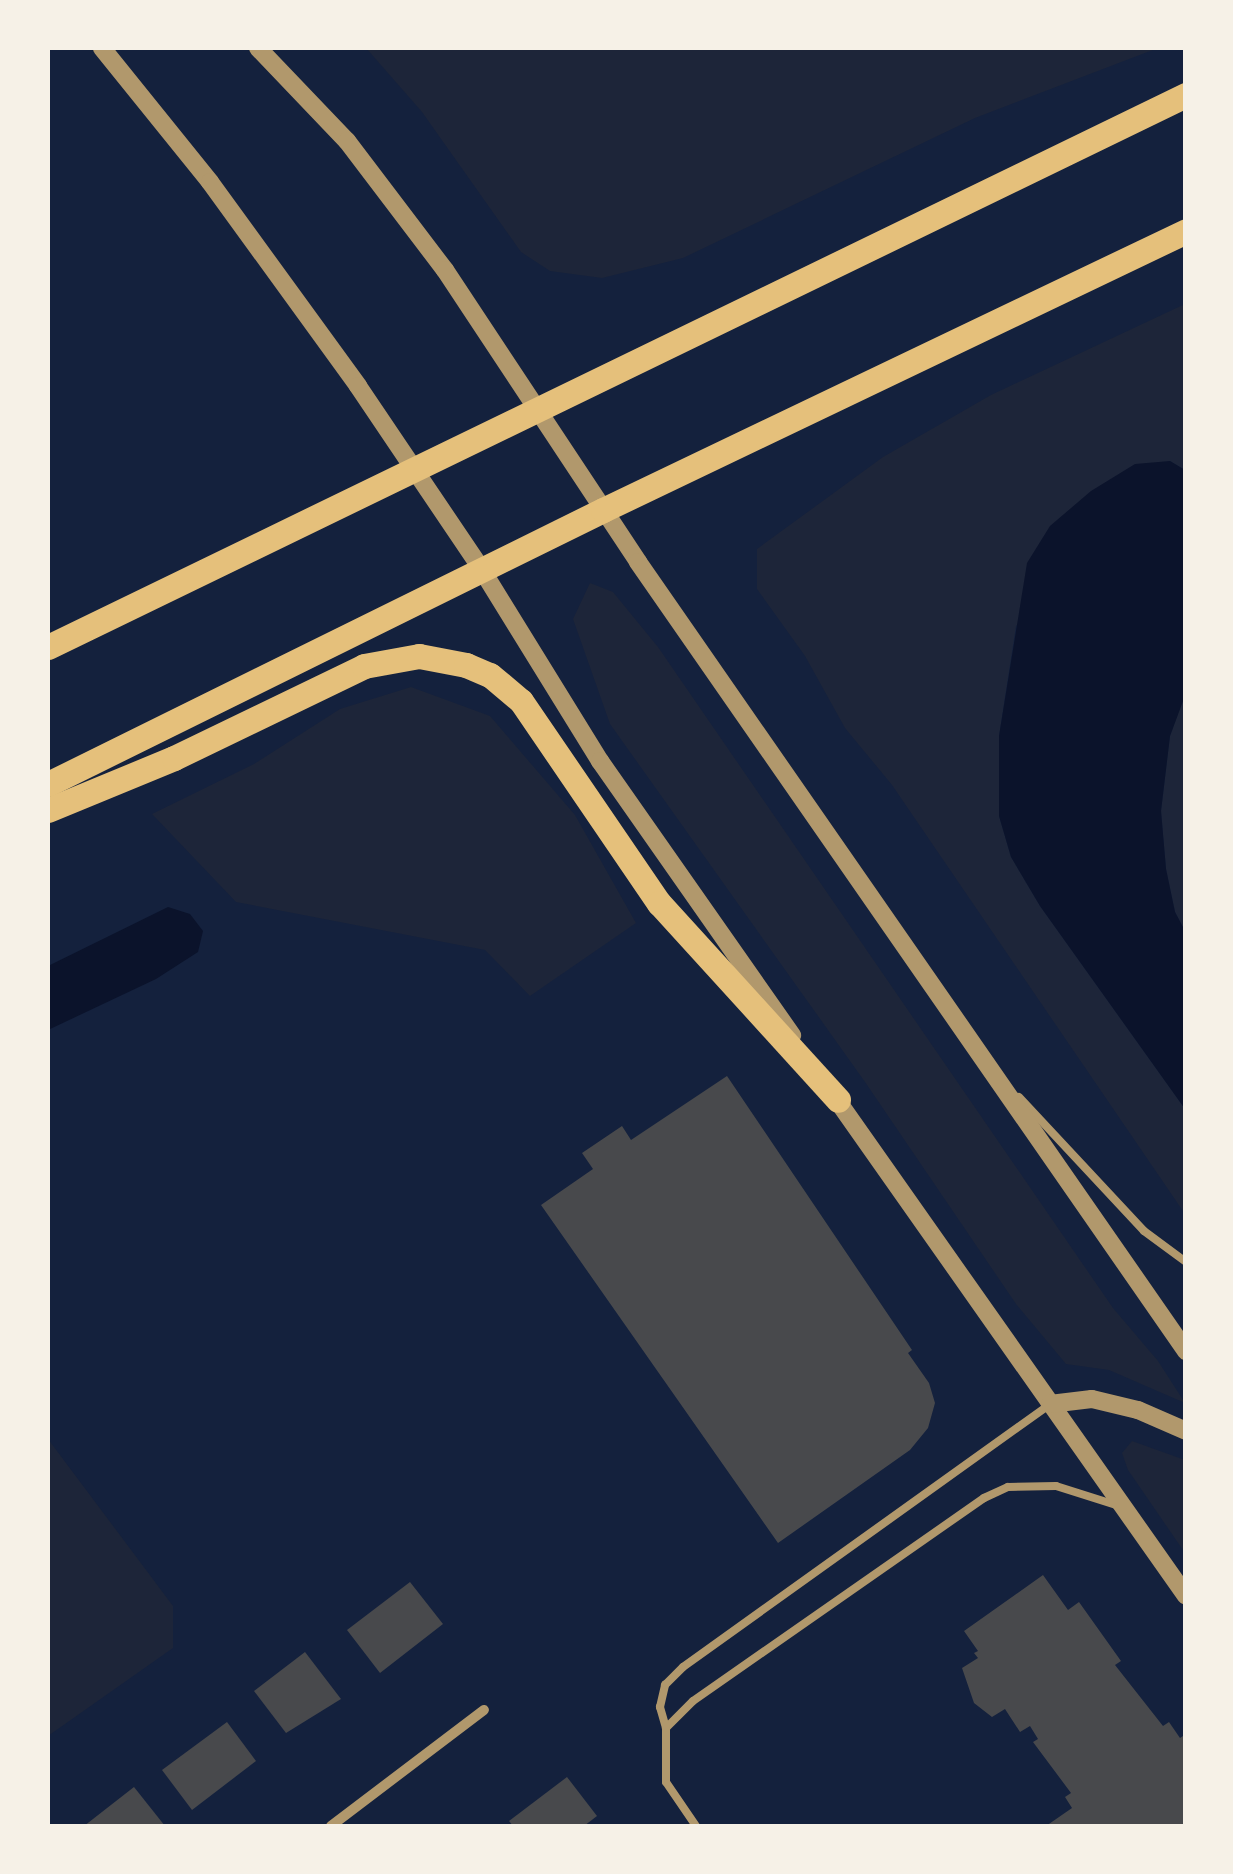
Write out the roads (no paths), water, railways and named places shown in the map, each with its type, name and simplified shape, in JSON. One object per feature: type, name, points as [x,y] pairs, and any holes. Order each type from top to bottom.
[{"type":"main road","points":[[48,647],[1186,94]]},
{"type":"main road","points":[[48,784],[603,510],[1186,231]]},
{"type":"main road","points":[[48,810],[174,758],[364,666],[419,656],[466,665],[490,675],[521,701],[659,903],[838,1100]]},
{"type":"street","points":[[102,48],[210,182],[415,469],[600,761],[1186,1596]]},
{"type":"street","points":[[258,48],[347,141],[405,214],[603,510],[1186,1351]]},
{"type":"street","points":[[1050,1404],[1092,1399],[1138,1410],[1186,1431]]},
{"type":"street","points":[[331,1826],[484,1710]]},
{"type":"lane","points":[[978,1053],[1144,1231],[1186,1262]]},
{"type":"lane","points":[[696,1826],[666,1782],[666,1728],[660,1707],[665,1685],[684,1667],[1050,1404]]},
{"type":"lane","points":[[666,1728],[694,1700],[984,1498],[1008,1488],[1056,1486],[1124,1508]]}]
